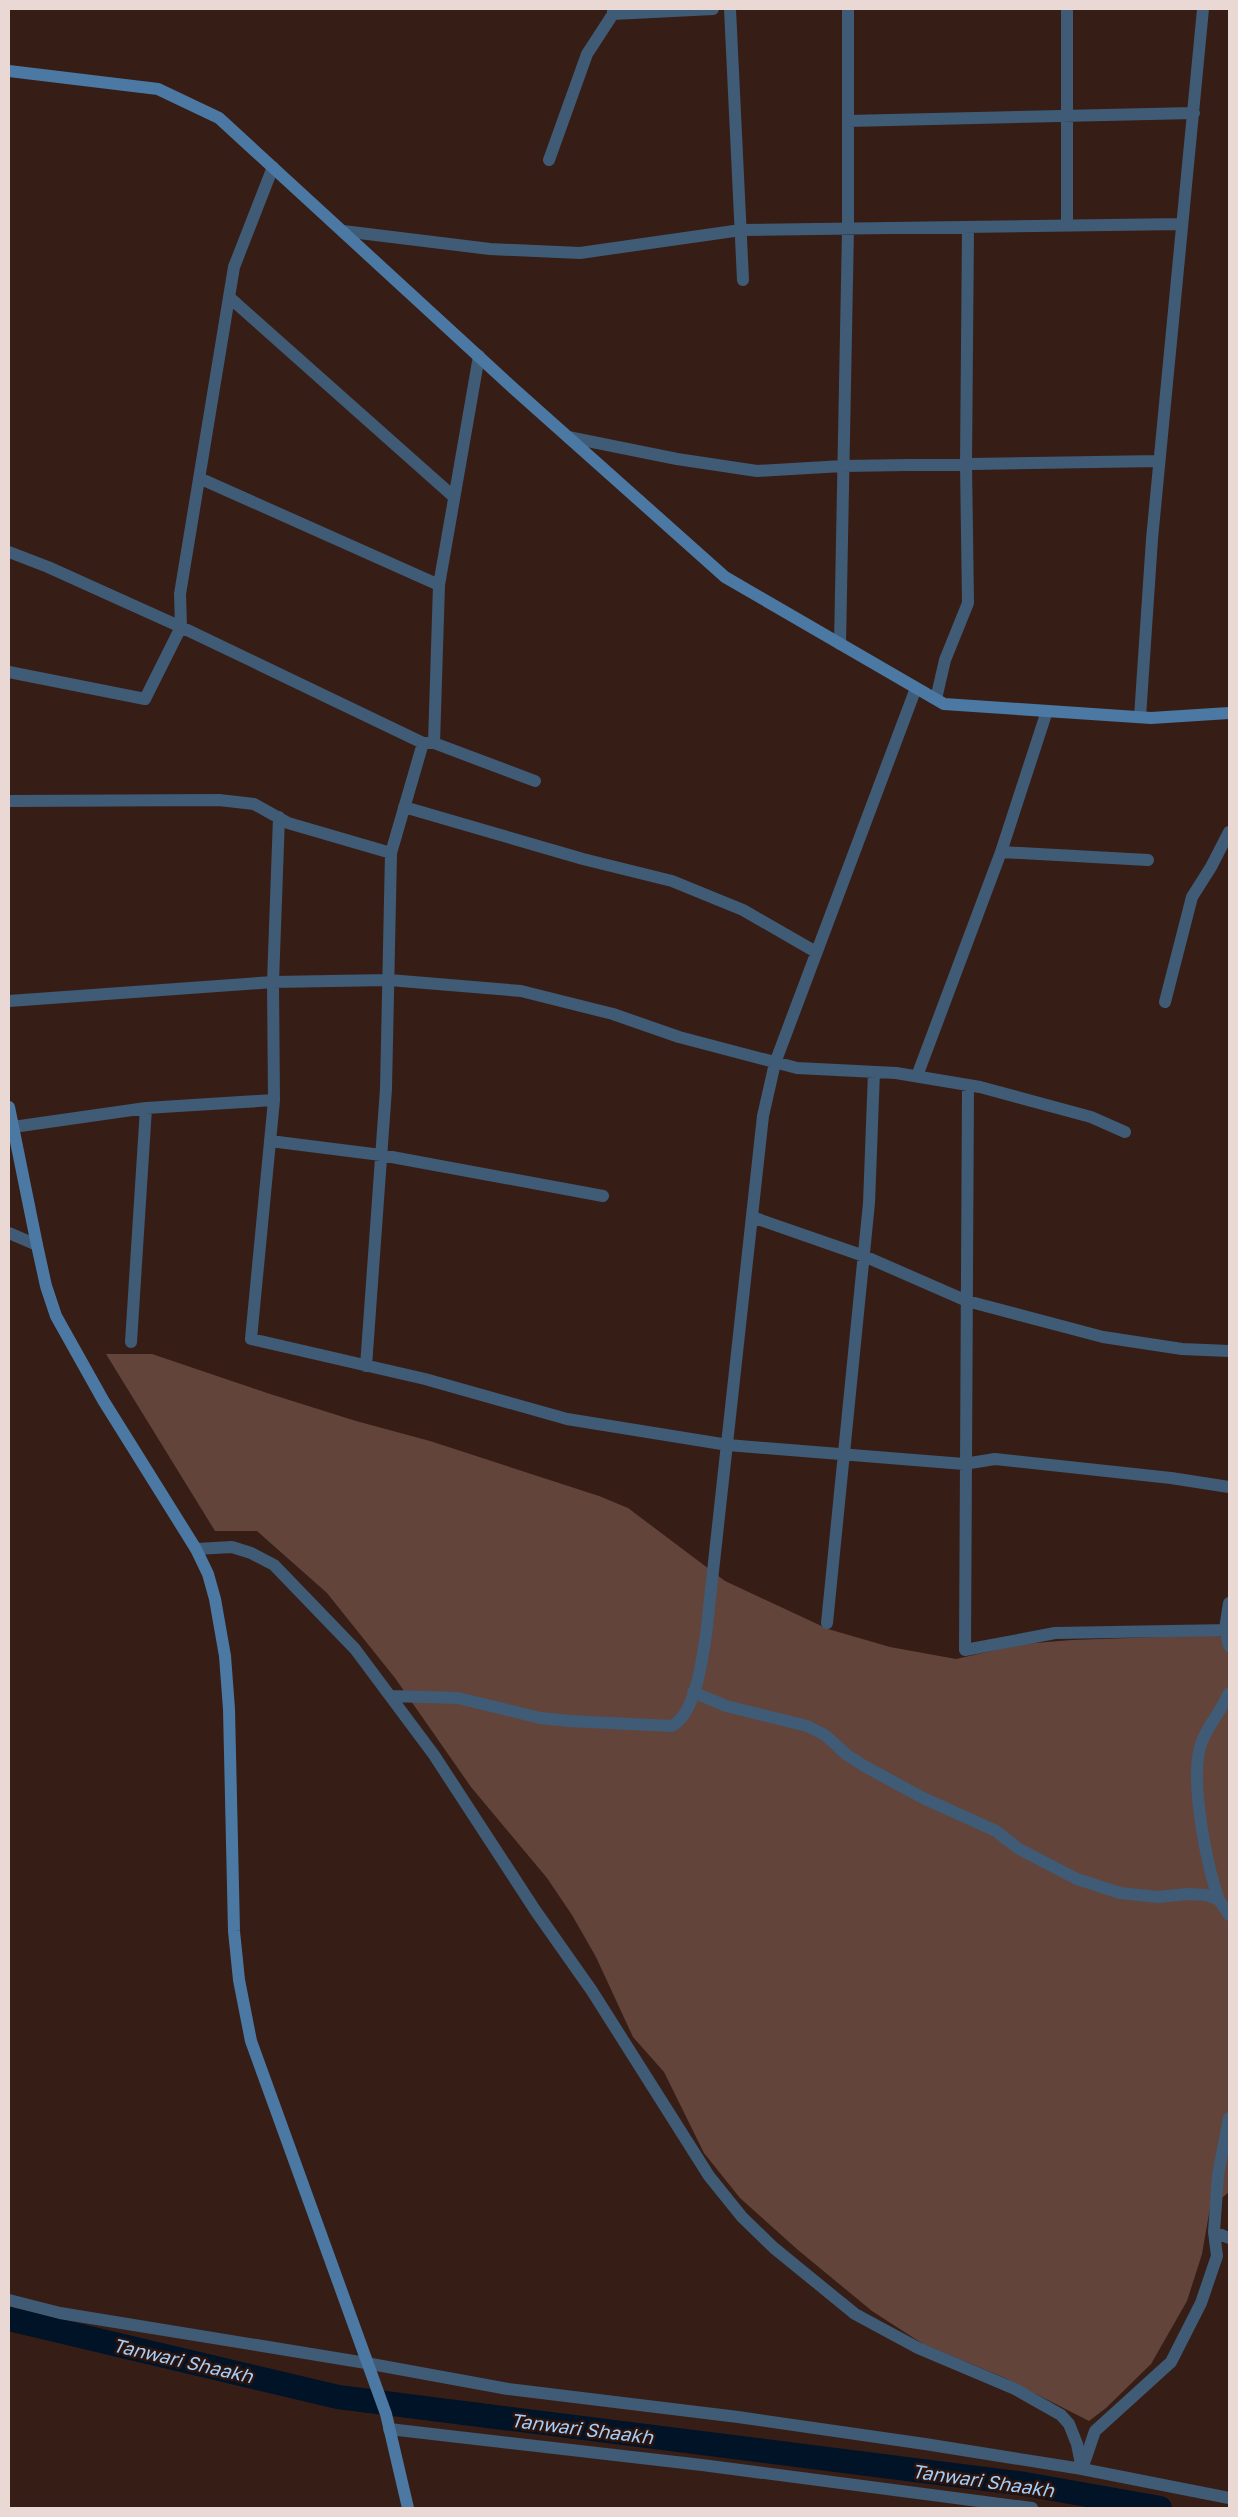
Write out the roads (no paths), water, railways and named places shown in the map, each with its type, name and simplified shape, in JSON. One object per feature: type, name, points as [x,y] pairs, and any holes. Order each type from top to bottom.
[{"type":"street","points":[[548,160],[587,54],[613,11],[713,9]]},
{"type":"street","points":[[730,9],[743,280]]},
{"type":"street","points":[[840,644],[848,229],[848,9]]},
{"type":"street","points":[[1066,226],[1067,9]]},
{"type":"street","points":[[1140,717],[1159,461],[1203,9]]},
{"type":"street","points":[[9,71],[158,89],[219,118],[568,437],[725,577],[944,704],[1140,717],[1229,713]]},
{"type":"street","points":[[848,121],[1194,114]]},
{"type":"street","points":[[9,672],[145,699],[181,627],[180,594],[234,267],[273,167]]},
{"type":"street","points":[[343,231],[490,249],[580,253],[741,230],[1182,224]]},
{"type":"street","points":[[936,699],[945,660],[968,603],[966,464],[968,227]]},
{"type":"street","points":[[229,297],[454,497]]},
{"type":"street","points":[[366,1366],[386,1089],[391,853],[404,807],[428,743],[439,585],[479,356]]},
{"type":"street","points":[[568,437],[677,459],[756,471],[843,466],[1159,461]]},
{"type":"street","points":[[199,478],[439,585]]},
{"type":"street","points":[[9,552],[48,567],[181,627],[428,743],[536,780]]},
{"type":"street","points":[[390,1696],[458,1698],[540,1718],[570,1721],[672,1726],[679,1722],[694,1692],[699,1677],[706,1636],[764,1116],[775,1063],[916,688]]},
{"type":"street","points":[[917,1076],[1001,852],[1047,711]]},
{"type":"street","points":[[9,801],[219,800],[254,804],[288,823],[391,853]]},
{"type":"street","points":[[404,807],[583,859],[672,881],[743,910],[816,952]]},
{"type":"street","points":[[279,818],[273,982],[274,1100],[251,1338],[425,1379],[567,1419],[728,1445],[967,1463],[995,1459],[1171,1478],[1229,1487]]},
{"type":"street","points":[[1165,1002],[1192,897],[1211,867],[1229,832]]},
{"type":"street","points":[[1001,852],[1148,860]]},
{"type":"street","points":[[9,1001],[273,982],[389,980],[521,991],[613,1014],[679,1037],[775,1063],[797,1068],[917,1076],[968,1084],[1091,1117],[1125,1132]]},
{"type":"street","points":[[827,1623],[869,1203],[874,1072]]},
{"type":"street","points":[[968,1084],[965,1650],[1055,1633],[1227,1630]]},
{"type":"street","points":[[13,1127],[146,1108],[274,1100]]},
{"type":"street","points":[[9,1107],[37,1246],[46,1286],[56,1316],[78,1359],[196,1549],[208,1574],[225,1656],[229,1709],[234,1932],[239,1980],[251,2041],[320,2226],[366,2363],[386,2414],[408,2508]]},
{"type":"street","points":[[131,1342],[146,1108]]},
{"type":"street","points":[[270,1141],[382,1155],[603,1196]]},
{"type":"street","points":[[752,1217],[864,1256],[967,1301],[1103,1337],[1182,1349],[1229,1351]]},
{"type":"street","points":[[9,1233],[37,1246]]},
{"type":"street","points":[[196,1549],[232,1547],[251,1553],[274,1565],[355,1650],[434,1755],[535,1910],[592,1992],[709,2176],[742,2217],[774,2248],[855,2314],[918,2348],[1016,2389],[1061,2414],[1077,2444],[1082,2469]]},
{"type":"street","points":[[1229,1603],[1227,1630],[1229,1646]]},
{"type":"street","points":[[694,1692],[726,1706],[807,1726],[824,1735],[847,1755],[866,1767],[923,1798],[996,1831],[1019,1849],[1077,1879],[1120,1893],[1158,1898],[1188,1894],[1206,1895],[1219,1900]]},
{"type":"street","points":[[1228,1912],[1219,1900],[1205,1851],[1198,1771],[1202,1740],[1221,1712],[1229,1693]]},
{"type":"street","points":[[1082,2469],[1096,2431],[1171,2362],[1193,2323],[1217,2256],[1214,2232],[1218,2175],[1229,2118]]},
{"type":"street","points":[[1214,2232],[1229,2238]]},
{"type":"street","points":[[9,2300],[60,2313],[366,2363],[508,2389],[738,2417],[1082,2469],[1229,2498]]},
{"type":"street","points":[[389,2429],[702,2465],[1032,2508]]},
{"type":"waterway","name":"Tanwari Shaakh","points":[[9,2319],[338,2397],[1025,2484],[1160,2508]]}]
